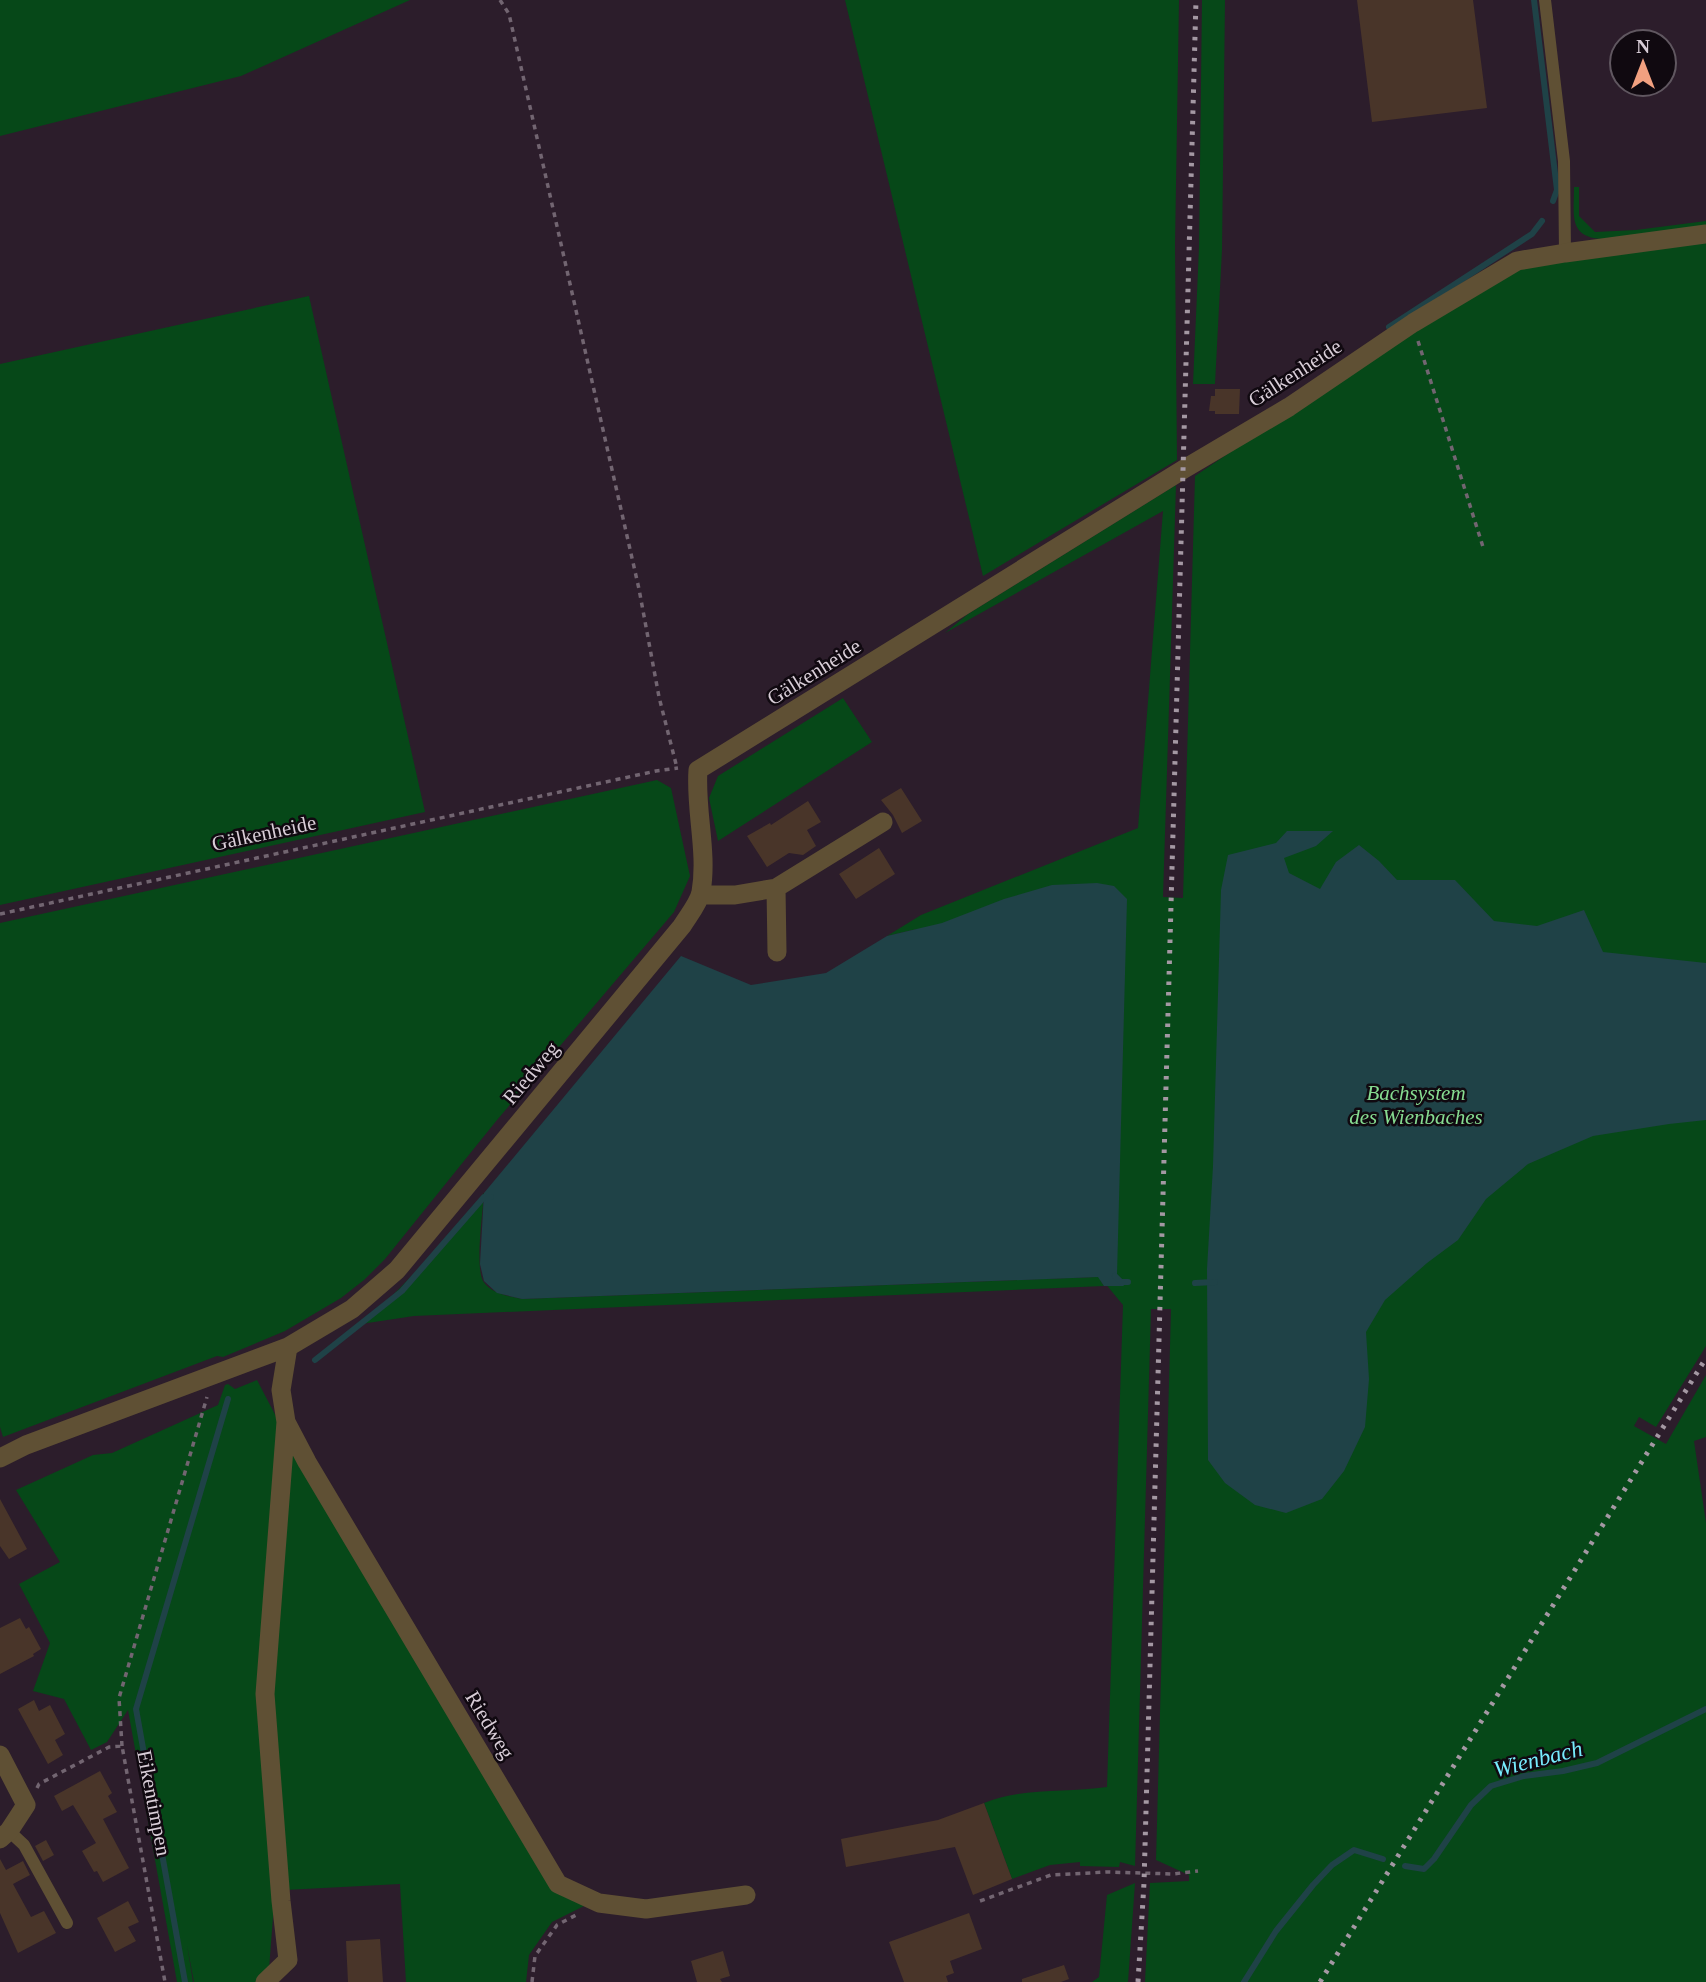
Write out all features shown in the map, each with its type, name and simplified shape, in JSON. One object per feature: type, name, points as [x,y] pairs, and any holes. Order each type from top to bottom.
[{"type":"street","name":"Gälkenheide","points":[[698,770],[1184,469],[1289,407],[1412,323],[1517,261],[1706,234]]},
{"type":"street","name":"Riedweg","points":[[0,1458],[26,1445],[288,1347],[352,1309],[397,1270],[682,926],[701,895],[703,862],[696,790],[698,770]]},
{"type":"street","points":[[701,895],[735,895],[776,888],[883,822]]},
{"type":"street","points":[[776,888],[777,952]]},
{"type":"street","name":"Riedweg","points":[[265,1982],[288,1960],[265,1694],[286,1422],[281,1390],[288,1347]]},
{"type":"street","name":"Riedweg","points":[[257,1358],[281,1390]]},
{"type":"street","name":"Riedweg","points":[[286,1422],[307,1462],[558,1884],[599,1903],[646,1909],[746,1895]]},
{"type":"street","points":[[0,1755],[26,1805],[5,1835]]},
{"type":"lane","points":[[1545,0],[1564,161],[1565,253]]},
{"type":"lane","points":[[5,1835],[24,1845],[67,1923]]},
{"type":"path","points":[[500,0],[509,14],[512,27],[639,589],[659,697],[677,768]]},
{"type":"path","points":[[1412,323],[1484,550]]},
{"type":"path","name":"Gälkenheide","points":[[0,914],[656,771],[677,768],[698,770]]},
{"type":"path","points":[[122,1746],[118,1698],[214,1374]]},
{"type":"path","name":"Eikentimpen","points":[[26,1805],[39,1784],[109,1747],[122,1746],[165,1982]]},
{"type":"path","points":[[980,1900],[1059,1874],[1173,1874],[1198,1871]]},
{"type":"path","points":[[532,1982],[534,1956],[557,1925],[599,1903]]},
{"type":"green space","points":[[0,0],[410,0],[241,76],[0,136]]},
{"type":"green space","points":[[845,0],[1179,0],[1175,245],[1177,460],[983,576]]},
{"type":"green space","points":[[1202,0],[1225,0],[1222,250],[1215,384],[1193,384],[1199,248]]},
{"type":"green space","points":[[1574,187],[1579,187],[1579,216],[1595,232],[1706,221],[1706,226],[1604,239],[1592,238],[1584,235],[1576,224]]},
{"type":"green space","name":"Bachsystem des Wienbaches","points":[[1706,242],[1706,1346],[1656,1427],[1639,1417],[1634,1426],[1666,1444],[1706,1375],[1706,1437],[1694,1441],[1706,1523],[1706,1982],[1145,1982],[1150,1883],[1189,1881],[1189,1875],[1156,1860],[1171,1309],[1151,1309],[1135,1866],[1120,1862],[1119,1867],[1080,1866],[1080,1862],[1050,1865],[1012,1879],[984,1803],[1029,1792],[1107,1787],[1123,1305],[1104,1282],[1100,1280],[1104,1286],[414,1316],[361,1324],[410,1278],[484,1193],[480,1251],[483,1281],[495,1292],[522,1299],[1096,1277],[747,993],[852,969],[917,929],[887,936],[921,915],[1138,828],[1163,511],[945,633],[968,614],[1176,485],[1163,897],[1183,898],[1195,476],[1408,332],[1520,266]]},
{"type":"green space","points":[[309,296],[425,812],[0,905],[0,364]]},
{"type":"green space","points":[[843,698],[872,742],[718,841],[709,798],[718,776]]},
{"type":"green space","points":[[657,780],[671,788],[690,876],[674,912],[497,1120],[385,1259],[341,1298],[285,1331],[223,1357],[217,1356],[3,1437],[0,1427],[0,923]]},
{"type":"green space","points":[[257,1380],[280,1424],[259,1694],[274,1904],[268,1982],[194,1982],[187,1945],[193,1982],[177,1982],[128,1710],[107,1742],[91,1750],[64,1699],[33,1691],[50,1643],[19,1584],[60,1562],[16,1490],[93,1455],[112,1453],[218,1405],[225,1385],[235,1389]]},
{"type":"green space","points":[[290,1444],[554,1889],[588,1904],[552,1922],[529,1955],[526,1982],[406,1982],[400,1884],[285,1890],[271,1695]]},
{"type":"green space","points":[[1135,1883],[1128,1982],[1092,1982],[1099,1977],[1107,1895]]},
{"type":"shaded area","points":[[1287,831],[1333,831],[1316,846],[1284,858],[1289,873],[1320,889],[1336,862],[1359,845],[1397,880],[1455,880],[1494,921],[1537,926],[1584,910],[1603,952],[1706,963],[1706,1120],[1593,1136],[1528,1164],[1486,1199],[1458,1240],[1385,1300],[1366,1332],[1369,1379],[1365,1427],[1344,1471],[1322,1499],[1286,1513],[1255,1505],[1225,1483],[1208,1460],[1207,1269],[1213,1166],[1221,890],[1228,855],[1276,843]]},
{"type":"shaded area","points":[[1097,883],[1114,886],[1127,899],[1117,1275],[1124,1286],[1104,1286],[1098,1277],[522,1299],[497,1293],[484,1281],[480,1264],[484,1193],[681,956],[751,985],[826,973],[887,936],[942,923],[1004,899],[1052,885]]},
{"type":"building","points":[[1357,0],[1473,0],[1487,108],[1372,122]]},
{"type":"building","points":[[1215,389],[1240,389],[1239,414],[1215,414],[1215,411],[1209,411]]},
{"type":"building","points":[[901,788],[922,821],[902,833],[881,800]]},
{"type":"building","points":[[808,801],[821,822],[807,830],[816,846],[803,855],[789,853],[767,867],[747,836],[770,823],[771,825]]},
{"type":"building","points":[[879,848],[895,874],[856,899],[839,874]]},
{"type":"building","points":[[0,1499],[27,1549],[9,1559],[0,1546]]},
{"type":"building","points":[[20,1618],[26,1629],[29,1627],[41,1649],[33,1654],[34,1656],[0,1674],[0,1628]]},
{"type":"building","points":[[34,1700],[39,1711],[50,1705],[65,1734],[55,1740],[63,1755],[48,1764],[18,1709]]},
{"type":"building","points":[[100,1771],[112,1793],[108,1796],[117,1812],[103,1819],[129,1868],[103,1882],[82,1851],[96,1843],[73,1805],[62,1811],[54,1796]]},
{"type":"building","points":[[984,1803],[1012,1879],[973,1895],[955,1847],[846,1867],[841,1839],[938,1820]]},
{"type":"building","points":[[46,1840],[54,1855],[43,1861],[35,1846]]},
{"type":"building","points":[[0,1859],[6,1870],[23,1861],[30,1875],[13,1884],[31,1917],[44,1911],[56,1933],[18,1953],[0,1913]]},
{"type":"building","points":[[128,1901],[139,1922],[128,1927],[136,1941],[115,1952],[97,1918]]},
{"type":"building","points":[[969,1913],[982,1949],[950,1961],[954,1973],[946,1976],[948,1982],[904,1982],[889,1942]]},
{"type":"building","points":[[380,1939],[383,1982],[348,1982],[346,1941]]},
{"type":"building","points":[[723,1951],[730,1976],[720,1979],[722,1982],[697,1982],[691,1961]]},
{"type":"building","points":[[1064,1965],[1069,1979],[1061,1982],[1022,1982],[1022,1979]]},
{"type":"waterway","points":[[1534,0],[1557,190],[1553,201]]},
{"type":"waterway","points":[[1389,327],[1532,234],[1542,221]]},
{"type":"waterway","points":[[315,1360],[402,1291],[484,1197],[491,1197]]},
{"type":"waterway","points":[[1115,1276],[1121,1282],[1128,1282]]},
{"type":"waterway","points":[[1195,1283],[1215,1282]]},
{"type":"waterway","points":[[185,1982],[136,1709],[228,1399]]},
{"type":"waterway","name":"Wienbach","points":[[1405,1866],[1424,1869],[1434,1859],[1471,1805],[1491,1786],[1524,1776],[1597,1763],[1706,1709]]},
{"type":"waterway","name":"Wienbach","points":[[1244,1982],[1276,1931],[1332,1865],[1354,1850],[1383,1859]]},
{"type":"railway","points":[[1138,1982],[1144,1883],[1196,0]]},
{"type":"railway","points":[[1320,1982],[1706,1358]]}]
